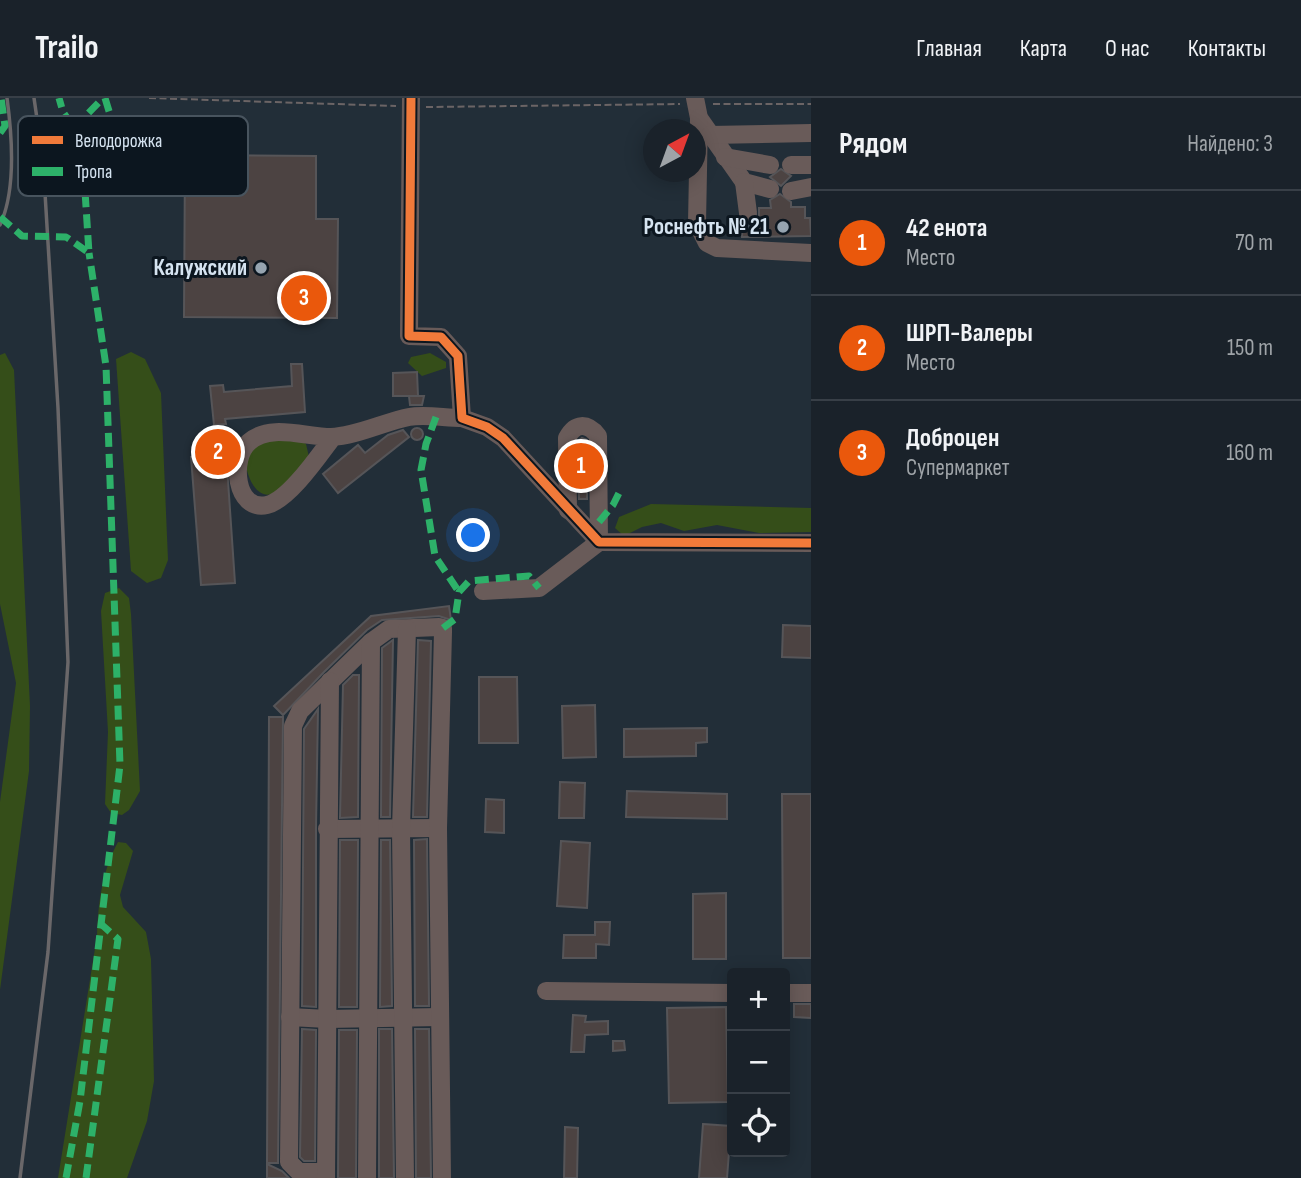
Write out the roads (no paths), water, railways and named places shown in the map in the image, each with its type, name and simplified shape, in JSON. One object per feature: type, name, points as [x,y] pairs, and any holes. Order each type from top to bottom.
[{"type":"street","points":[[411,102],[409,336],[441,337],[458,356],[462,418]]},
{"type":"street","points":[[697,107],[710,135],[744,181],[748,213]]},
{"type":"street","points":[[697,107],[697,223],[700,236],[717,247],[748,243],[811,253]]},
{"type":"street","points":[[710,135],[811,133]]},
{"type":"street","points":[[725,157],[770,164]]},
{"type":"street","points":[[791,165],[811,164]]},
{"type":"street","points":[[744,181],[770,189]]},
{"type":"street","points":[[791,191],[811,187]]},
{"type":"street","points":[[333,437],[298,482],[269,505],[253,504],[243,495],[237,464],[242,449],[250,440],[270,432],[333,437],[412,416],[462,418],[487,427],[502,438],[599,542]]},
{"type":"street","points":[[568,510],[567,438],[572,429],[587,426],[598,436],[599,542]]},
{"type":"street","points":[[483,591],[539,588],[599,542],[811,543]]},
{"type":"street","points":[[330,681],[326,1175],[299,1172],[289,1162],[293,726],[300,711],[330,681],[371,642],[389,629],[443,628],[438,828],[442,1178]]},
{"type":"street","points":[[405,1178],[401,829],[407,629]]},
{"type":"street","points":[[367,1178],[371,642]]},
{"type":"street","points":[[327,829],[395,826],[401,829],[438,828]]},
{"type":"street","points":[[546,991],[727,993]]},
{"type":"street","points":[[790,993],[811,993]]},
{"type":"street","points":[[290,1017],[440,1017]]},
{"type":"tunnel","points":[[748,213],[748,237]]},
{"type":"railway","points":[[0,225],[11,180],[7,98]]},
{"type":"railway","points":[[34,98],[37,116]]},
{"type":"railway","points":[[20,1178],[48,952],[68,662],[58,408],[45,196]]},
{"type":"place","name":"Роснефть № 21","points":[[783,227]]},
{"type":"place","name":"Калужский","points":[[261,268]]},
{"type":"place","name":"Доброцен","points":[[304,298]]},
{"type":"place","name":"ШРП-Валеры","points":[[218,452]]},
{"type":"place","name":"42 енота","points":[[581,466]]}]
